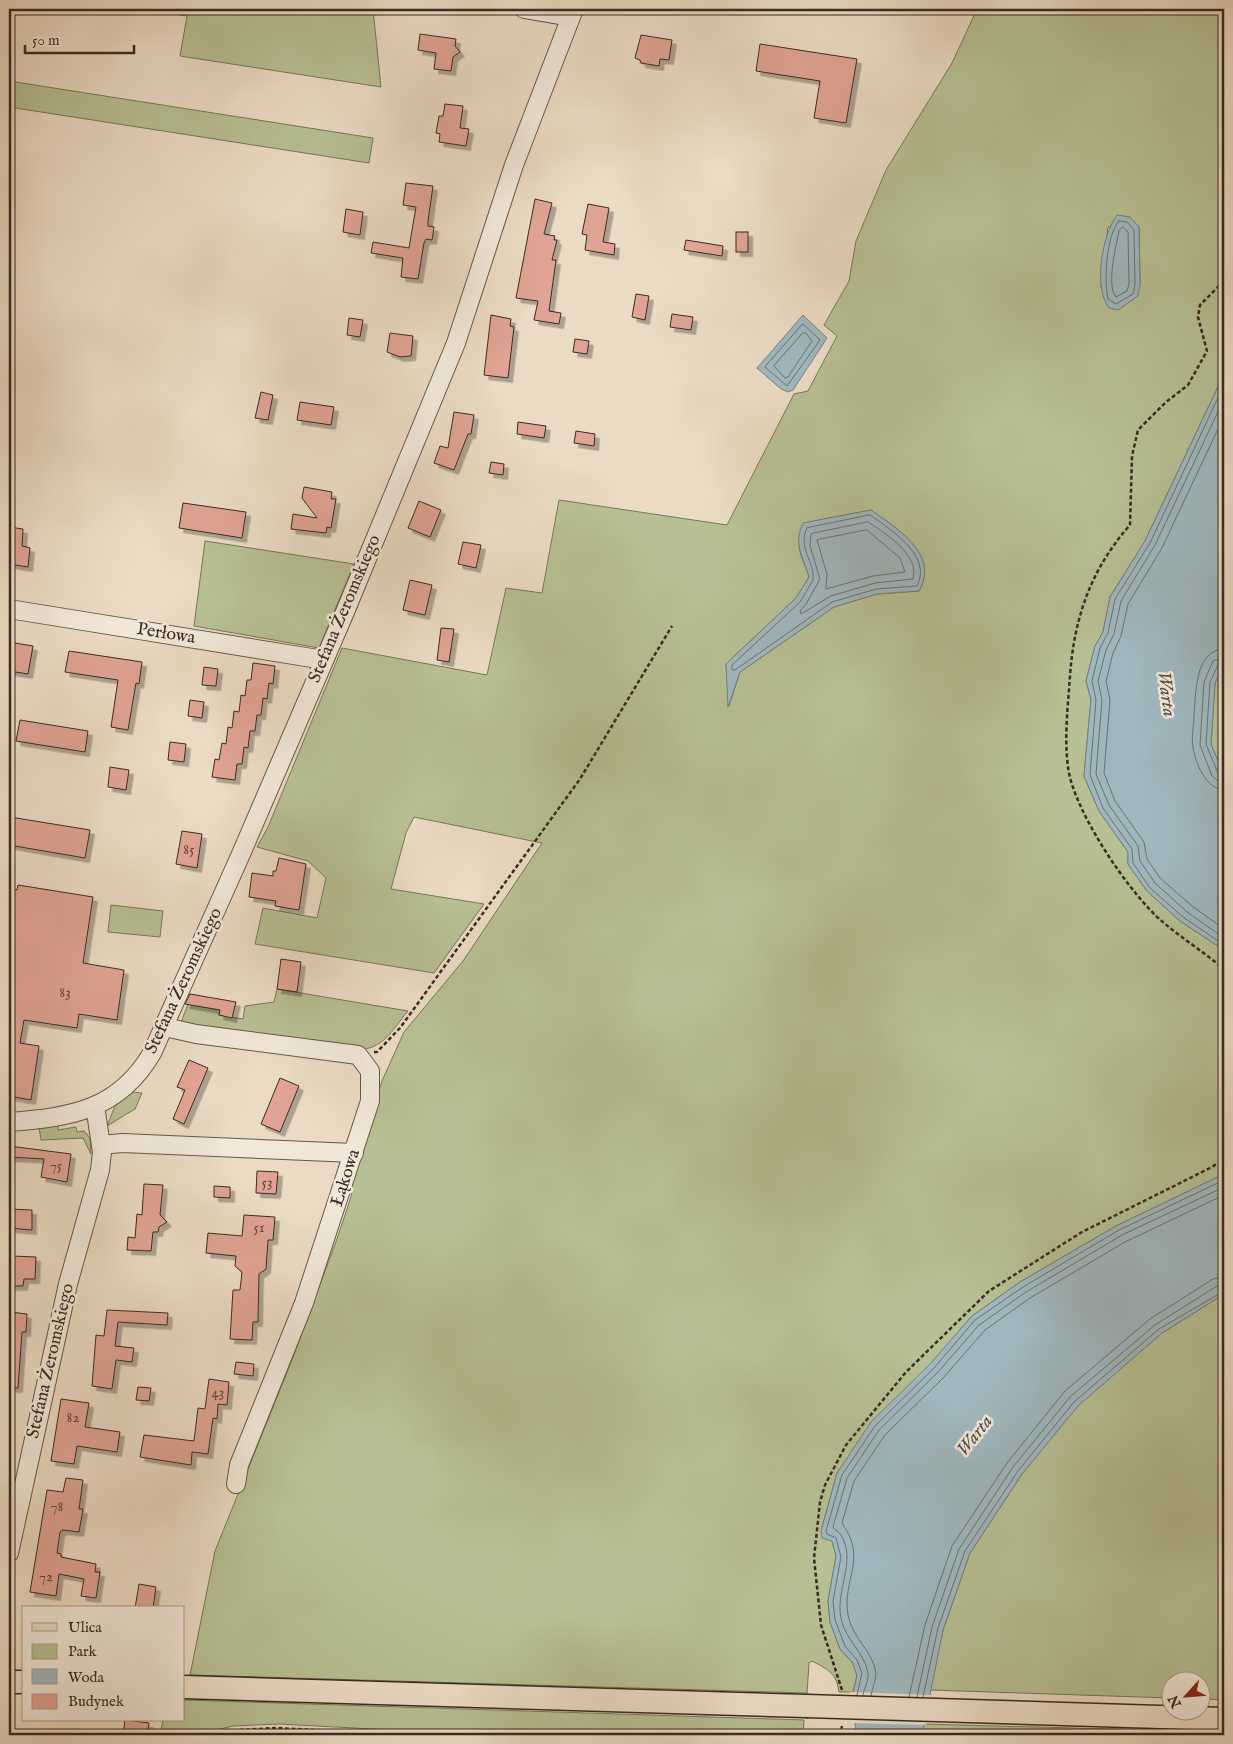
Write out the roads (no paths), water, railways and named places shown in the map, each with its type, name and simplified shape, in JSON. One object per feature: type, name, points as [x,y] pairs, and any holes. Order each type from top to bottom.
[{"type":"main road","points":[[9,1682],[22,1682]]},
{"type":"main road","points":[[185,1687],[1224,1719]]},
{"type":"street","points":[[524,9],[572,13]]},
{"type":"street","name":"Stefana Żeromskiego","points":[[9,1553],[15,1486],[100,1170],[101,1145],[95,1106],[118,1092],[136,1075],[146,1063],[165,1027],[324,660],[456,342],[514,165],[572,13]]},
{"type":"street","name":"Perłowa","points":[[9,609],[324,660]]},
{"type":"street","name":"Łąkowa","points":[[165,1027],[196,1034],[358,1055],[370,1071],[370,1101],[354,1153],[304,1303],[239,1465],[236,1484]]},
{"type":"street","points":[[9,1122],[63,1117],[95,1106]]},
{"type":"street","points":[[101,1145],[122,1144],[354,1153]]},
{"type":"water","points":[[1117,215],[1130,217],[1139,227],[1140,285],[1138,296],[1118,310],[1109,308],[1101,288],[1101,262],[1104,248],[1107,235]]},
{"type":"water","points":[[803,315],[827,338],[793,390],[788,392],[781,389],[757,368]]},
{"type":"water","name":"Warta","points":[[1224,374],[1224,663],[1215,683],[1211,744],[1224,776],[1224,950],[1180,921],[1147,891],[1128,864],[1128,852],[1099,811],[1084,776],[1091,699],[1086,681],[1095,646],[1103,632],[1110,597],[1145,541]]},
{"type":"water","points":[[871,510],[903,534],[920,554],[924,565],[924,578],[919,591],[877,594],[834,607],[740,672],[728,707],[726,664],[796,598],[809,577],[799,544],[803,523]]},
{"type":"water","name":"Warta","points":[[1224,1174],[1224,1294],[1162,1333],[1078,1406],[1022,1474],[970,1553],[943,1630],[922,1735],[857,1735],[851,1704],[857,1675],[852,1662],[840,1649],[830,1622],[828,1601],[836,1556],[832,1541],[822,1538],[821,1531],[837,1473],[871,1422],[930,1364],[972,1316],[1020,1282],[1116,1226]]}]
